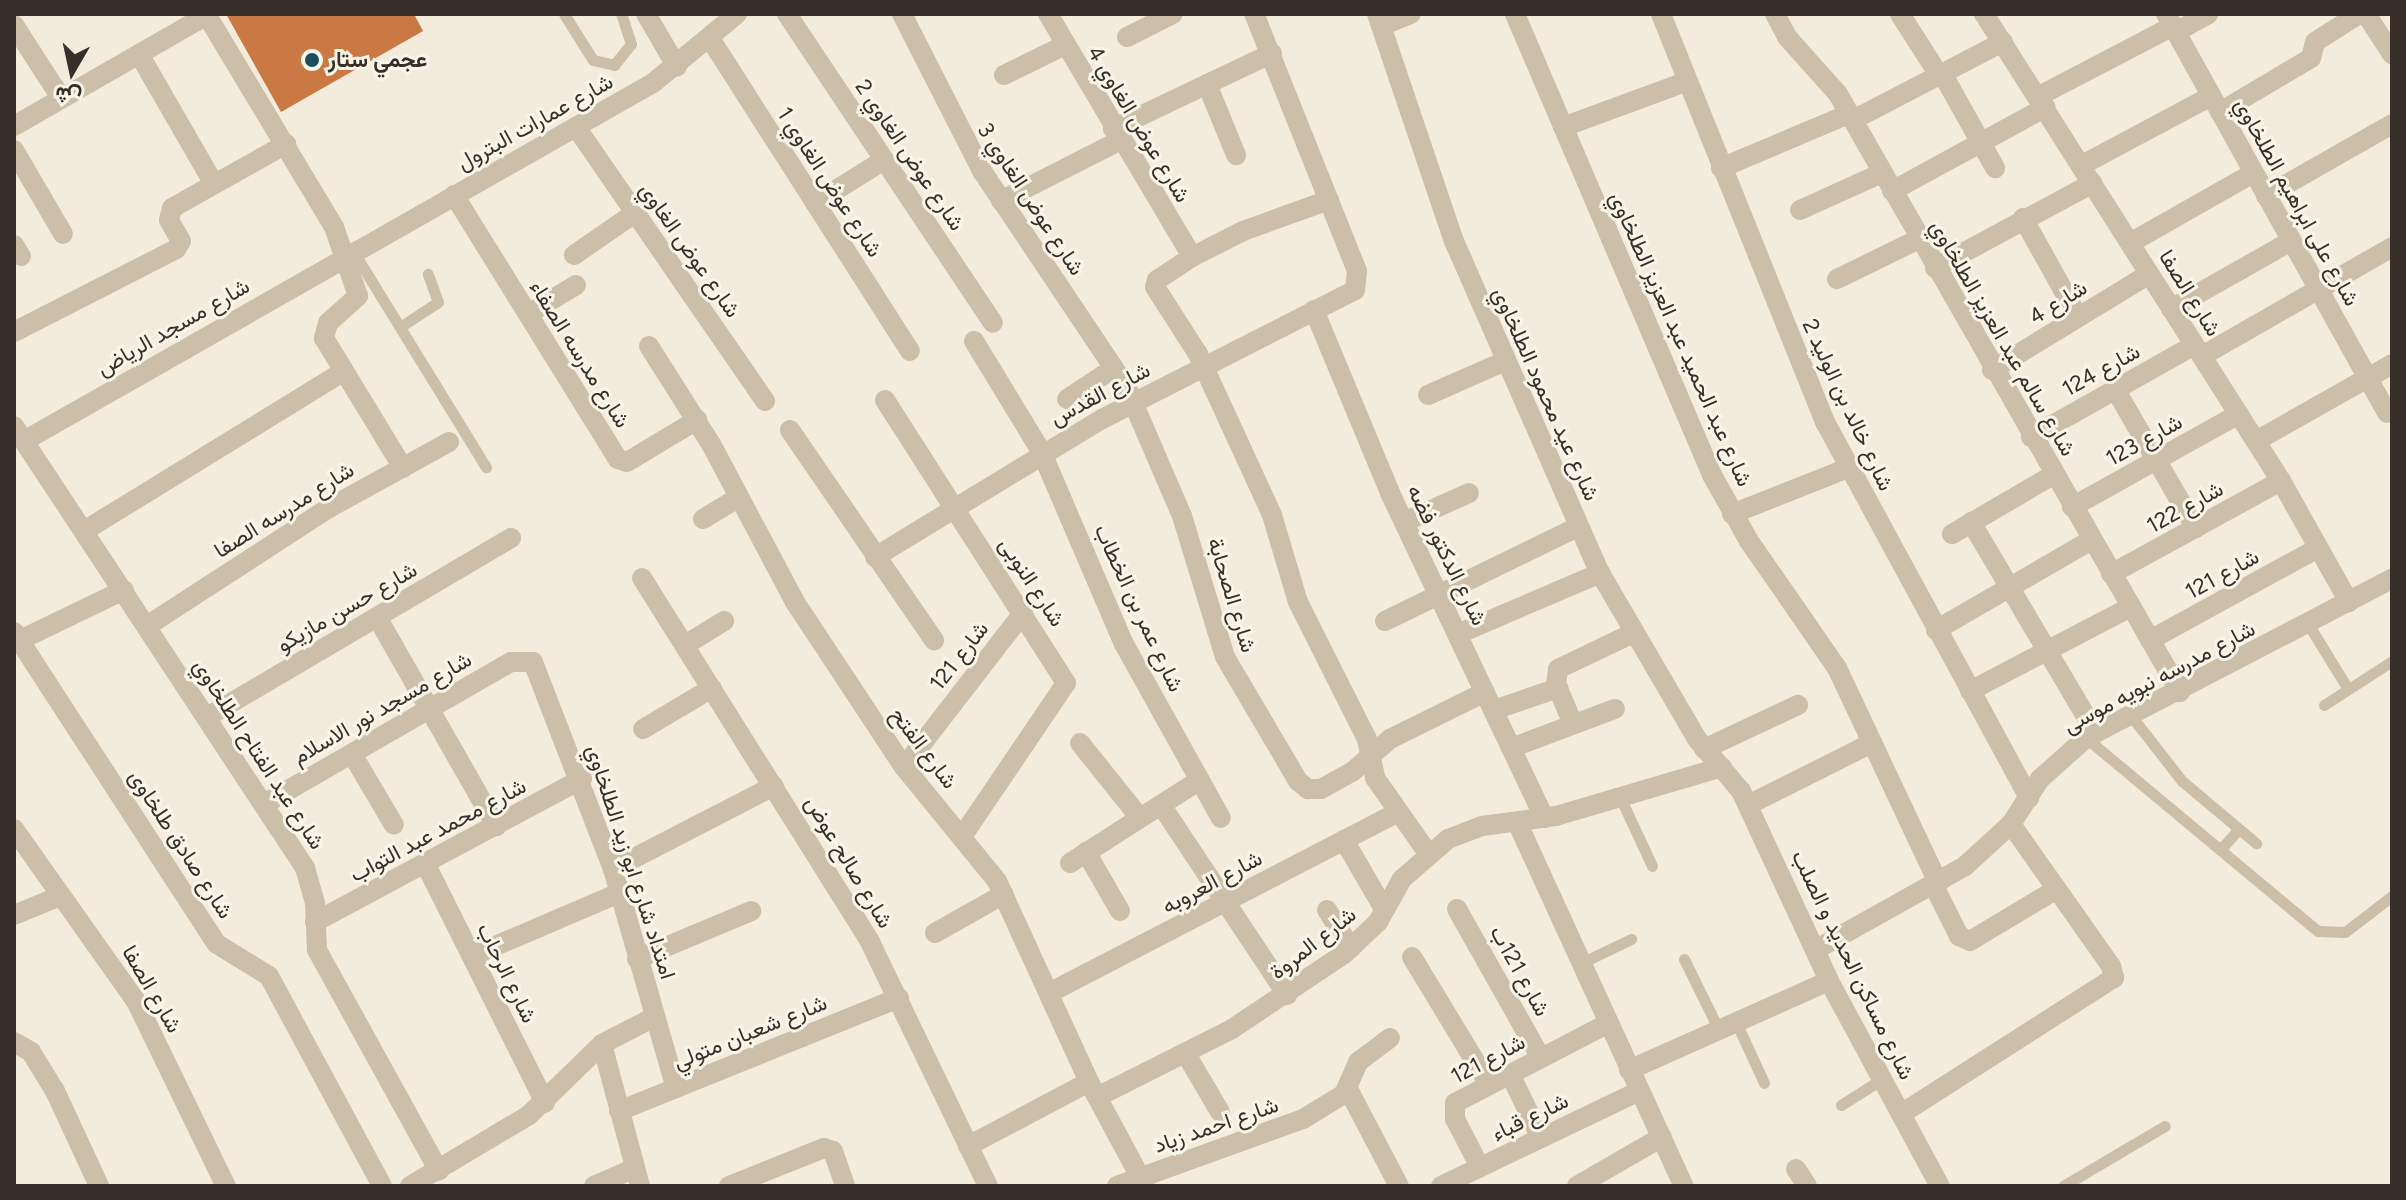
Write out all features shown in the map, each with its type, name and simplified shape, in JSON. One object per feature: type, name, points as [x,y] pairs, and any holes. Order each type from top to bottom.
[{"type":"street","points":[[14,126],[207,14],[349,254],[358,296],[353,305],[331,319],[324,333],[403,468]]},
{"type":"street","points":[[646,14],[677,67]]},
{"type":"street","name":"شارع عمارات البترول","points":[[349,254],[677,67],[737,14]]},
{"type":"street","name":"شارع عوض الغاوي 2","points":[[787,14],[993,323]]},
{"type":"street","name":"شارع عوض الغاوي 3","points":[[902,14],[947,109],[1001,201],[1114,368],[1131,403]]},
{"type":"street","name":"شارع عوض الغاوي 4","points":[[1048,14],[1116,135],[1192,257]]},
{"type":"street","points":[[1127,37],[1173,14]]},
{"type":"street","points":[[1254,14],[1329,200],[1243,231],[1192,257],[1157,280],[1155,287],[1203,367],[1272,515],[1307,626],[1367,739],[1375,778],[1396,813],[1428,853]]},
{"type":"street","points":[[1379,20],[1411,14]]},
{"type":"street","name":"شارع عبد الحميد عبد العزيز الطلخاوي","points":[[1515,14],[1663,370],[1732,514],[1823,643],[1959,936],[1970,941],[2057,889]]},
{"type":"street","name":"شارع خالد بن الوليد 2","points":[[1661,14],[1685,82],[1799,363],[1848,468],[2029,798]]},
{"type":"street","name":"شارع سالم عبد العزيز الطلخاوي","points":[[1775,14],[1851,117],[1992,370],[2180,692]]},
{"type":"street","points":[[1900,14],[1941,74],[1995,168]]},
{"type":"street","points":[[1800,210],[1887,182],[1981,142],[2172,24],[2208,14]]},
{"type":"street","points":[[2082,165],[2311,58],[2315,42],[2359,14]]},
{"type":"street","points":[[2366,14],[2390,47]]},
{"type":"street","name":"شارع الصفا","points":[[1989,15],[2003,42],[2281,481],[2316,549],[2349,602]]},
{"type":"street","name":"شارع عيد محمود الطلخاوي","points":[[1379,20],[1434,190],[1578,527],[1633,633],[1704,749],[1722,767]]},
{"type":"street","name":"شارع على ابراهيم الطلخاوي","points":[[2172,24],[2387,413]]},
{"type":"street","points":[[14,25],[61,98]]},
{"type":"street","name":"شارع عوض الغاوي 1","points":[[711,40],[910,351]]},
{"type":"street","points":[[1721,168],[1851,117],[2003,42]]},
{"type":"street","points":[[1004,75],[1065,45]]},
{"type":"street","points":[[1001,201],[1207,84],[1272,53]]},
{"type":"street","points":[[139,54],[214,184]]},
{"type":"street","points":[[1563,127],[1685,82]]},
{"type":"street","points":[[1207,84],[1236,155]]},
{"type":"street","points":[[2266,196],[2392,124]]},
{"type":"street","name":"شارع عوض الغاوي","points":[[576,127],[765,401]]},
{"type":"street","points":[[14,332],[176,249],[180,238],[170,211],[286,144]]},
{"type":"street","points":[[14,150],[63,234]]},
{"type":"street","points":[[815,203],[884,160]]},
{"type":"street","points":[[2130,243],[2253,173]]},
{"type":"street","points":[[1935,268],[2093,183]]},
{"type":"street","name":"شارع مدرسه الصفاء","points":[[454,195],[618,459],[627,462],[697,420]]},
{"type":"street","name":"شارع القدس","points":[[875,557],[1042,453],[1131,403],[1355,290],[1357,271],[1329,200]]},
{"type":"street","points":[[574,255],[635,213]]},
{"type":"street","points":[[2023,218],[2078,317]]},
{"type":"street","points":[[1837,279],[1919,239]]},
{"type":"street","points":[[2171,309],[2291,241]]},
{"type":"street","points":[[2317,288],[2392,247]]},
{"type":"street","name":"شارع مسجد الرياض","points":[[19,433],[349,254]]},
{"type":"street","name":"شارع 4","points":[[1992,370],[2149,274]]},
{"type":"street","points":[[528,314],[576,285]]},
{"type":"street","name":"شارع 124","points":[[2031,437],[2115,389],[2198,351],[2317,288]]},
{"type":"street","name":"شارع الدكتور فضه","points":[[1314,310],[1404,522],[1544,818]]},
{"type":"street","name":"شارع عمر بن الخطاب","points":[[974,341],[1042,453],[1124,644],[1221,818]]},
{"type":"street","name":"شارع الفتح","points":[[649,346],[697,420],[795,602],[904,767],[963,835],[1004,894],[1093,1089],[1142,1181]]},
{"type":"street","points":[[1428,395],[1505,361]]},
{"type":"street","points":[[2256,441],[2392,364]]},
{"type":"street","points":[[1067,399],[1114,368]]},
{"type":"street","points":[[84,531],[344,371]]},
{"type":"street","points":[[2115,389],[2196,528]]},
{"type":"street","name":"شارع النوبى","points":[[885,400],[1066,683],[963,835]]},
{"type":"street","name":"شارع الصحابة","points":[[1131,403],[1182,516],[1230,668],[1260,724],[1308,789],[1342,778],[1370,756]]},
{"type":"street","name":"شارع 123","points":[[2072,507],[2239,414]]},
{"type":"street","points":[[790,430],[934,640]]},
{"type":"street","name":"شارع عبد الفتاح الطلخاوي","points":[[19,433],[305,868],[323,962],[439,1171]]},
{"type":"street","name":"شارع مدرسه الصفا","points":[[147,626],[315,516],[449,442]]},
{"type":"street","points":[[1732,514],[1848,468]]},
{"type":"street","points":[[1952,534],[2053,475]]},
{"type":"street","name":"شارع 122","points":[[2111,574],[2281,481]]},
{"type":"street","points":[[1404,522],[1469,493]]},
{"type":"street","points":[[703,519],[738,498]]},
{"type":"street","points":[[1971,522],[2047,651],[2091,736]]},
{"type":"street","points":[[1385,621],[1578,527]]},
{"type":"street","name":"شارع حسن مازيكو","points":[[207,717],[511,538]]},
{"type":"street","points":[[1936,630],[2091,540]]},
{"type":"street","name":"شارع 121","points":[[2150,640],[2316,549]]},
{"type":"street","points":[[1458,634],[1600,573]]},
{"type":"street","name":"شارع صالح عوض","points":[[642,578],[774,786],[899,998],[988,1186]]},
{"type":"street","name":"شارع مدرسه نبويه موسى","points":[[1815,950],[1936,885],[2011,824],[2040,779],[2091,736],[2392,579]]},
{"type":"street","points":[[16,638],[124,590]]},
{"type":"street","points":[[1970,691],[2131,607]]},
{"type":"street","name":"شارع 121","points":[[904,767],[1023,613]]},
{"type":"street","points":[[377,617],[496,826]]},
{"type":"street","points":[[685,645],[724,621]]},
{"type":"street","points":[[1573,724],[1555,679],[1561,665],[1633,633]]},
{"type":"street","name":"شارع صادق طلخاوى","points":[[16,638],[217,944],[269,976],[382,1186]]},
{"type":"street","name":"شارع مسجد نور الاسلام","points":[[264,804],[526,658]]},
{"type":"street","name":"امتداد شارع ابو زيد الطلخاوي","points":[[526,658],[538,668],[582,779],[613,869],[676,1088]]},
{"type":"street","points":[[643,729],[712,688]]},
{"type":"street","points":[[1370,756],[1399,734],[1490,701],[1558,688]]},
{"type":"street","points":[[1704,749],[1798,705]]},
{"type":"street","points":[[1511,748],[1615,709]]},
{"type":"street","points":[[1080,743],[1140,818]]},
{"type":"street","points":[[1748,805],[1872,743]]},
{"type":"street","points":[[352,754],[394,825]]},
{"type":"street","name":"شارع مساكن الحديد و الصلب","points":[[1722,767],[1748,805],[1829,981],[1939,1186]]},
{"type":"street","name":"شارع المروة","points":[[968,1146],[1093,1089],[1186,1054],[1287,995],[1351,948],[1384,909],[1394,888],[1428,853],[1464,832],[1544,818],[1722,767]]},
{"type":"street","name":"شارع محمد عبد التواب","points":[[315,922],[582,779]]},
{"type":"street","points":[[1120,911],[1078,858],[1200,780]]},
{"type":"street","points":[[613,869],[774,786]]},
{"type":"street","points":[[1161,805],[1287,995]]},
{"type":"street","name":"شارع العروبه","points":[[1049,993],[1396,813]]},
{"type":"street","points":[[1517,822],[1578,964],[1684,1186]]},
{"type":"street","points":[[1901,1114],[2113,982],[2111,966],[2011,824]]},
{"type":"street","name":"شارع الصفا","points":[[14,829],[136,1001],[226,1186]]},
{"type":"street","points":[[1344,840],[1384,909]]},
{"type":"street","name":"شارع الرحاب","points":[[426,865],[545,1103]]},
{"type":"street","points":[[472,956],[619,893]]},
{"type":"street","points":[[935,933],[1004,894]]},
{"type":"street","points":[[14,915],[60,896]]},
{"type":"street","name":"شارع 121ب","points":[[1457,909],[1541,1058]]},
{"type":"street","points":[[1327,910],[1351,948]]},
{"type":"street","points":[[637,959],[751,911]]},
{"type":"street","points":[[1412,957],[1489,1084]]},
{"type":"street","points":[[1629,1070],[1829,981]]},
{"type":"street","name":"شارع شعبان متولي","points":[[619,1111],[899,998]]},
{"type":"street","points":[[410,1186],[439,1171],[545,1103],[602,1044],[654,1017]]},
{"type":"street","name":"شارع 121","points":[[1480,1167],[1453,1107],[1489,1084],[1607,1024]]},
{"type":"street","name":"شارع احمد زياد","points":[[1117,1186],[1142,1181],[1280,1131],[1348,1089],[1358,1062],[1390,1038]]},
{"type":"street","points":[[19,1043],[55,1091],[99,1186]]},
{"type":"street","points":[[594,1186],[637,1177],[602,1044]]},
{"type":"street","points":[[1186,1054],[1220,1112]]},
{"type":"street","points":[[1510,1074],[1541,1138]]},
{"type":"street","points":[[1348,1089],[1399,1186]]},
{"type":"street","name":"شارع قباء","points":[[1441,1186],[1639,1091]]},
{"type":"street","points":[[1577,1186],[1662,1137]]},
{"type":"street","points":[[738,1184],[824,1148],[833,1151],[845,1186]]},
{"type":"lane","points":[[564,14],[593,60],[614,65],[631,44],[621,14]]},
{"type":"lane","points":[[349,254],[400,327],[486,467]]},
{"type":"lane","points":[[400,327],[438,302],[428,274]]},
{"type":"lane","points":[[2308,624],[2348,689]]},
{"type":"lane","points":[[2324,705],[2392,661]]},
{"type":"lane","points":[[2132,717],[2182,781],[2256,843]]},
{"type":"lane","points":[[2091,736],[2220,850],[2324,934],[2345,932],[2392,896]]},
{"type":"lane","points":[[1620,797],[1652,866]]},
{"type":"lane","points":[[2220,850],[2239,829]]},
{"type":"lane","points":[[1578,964],[1631,939]]},
{"type":"lane","points":[[1684,959],[1764,1083]]},
{"type":"lane","points":[[1841,1105],[1882,1079]]},
{"type":"lane","points":[[2063,1186],[2165,1126]]},
{"type":"building","name":"عجمي ستار","points":[[226,14],[414,14],[423,31],[281,112]]},
{"type":"place","name":"عجمي ستار","points":[[312,60]]}]
